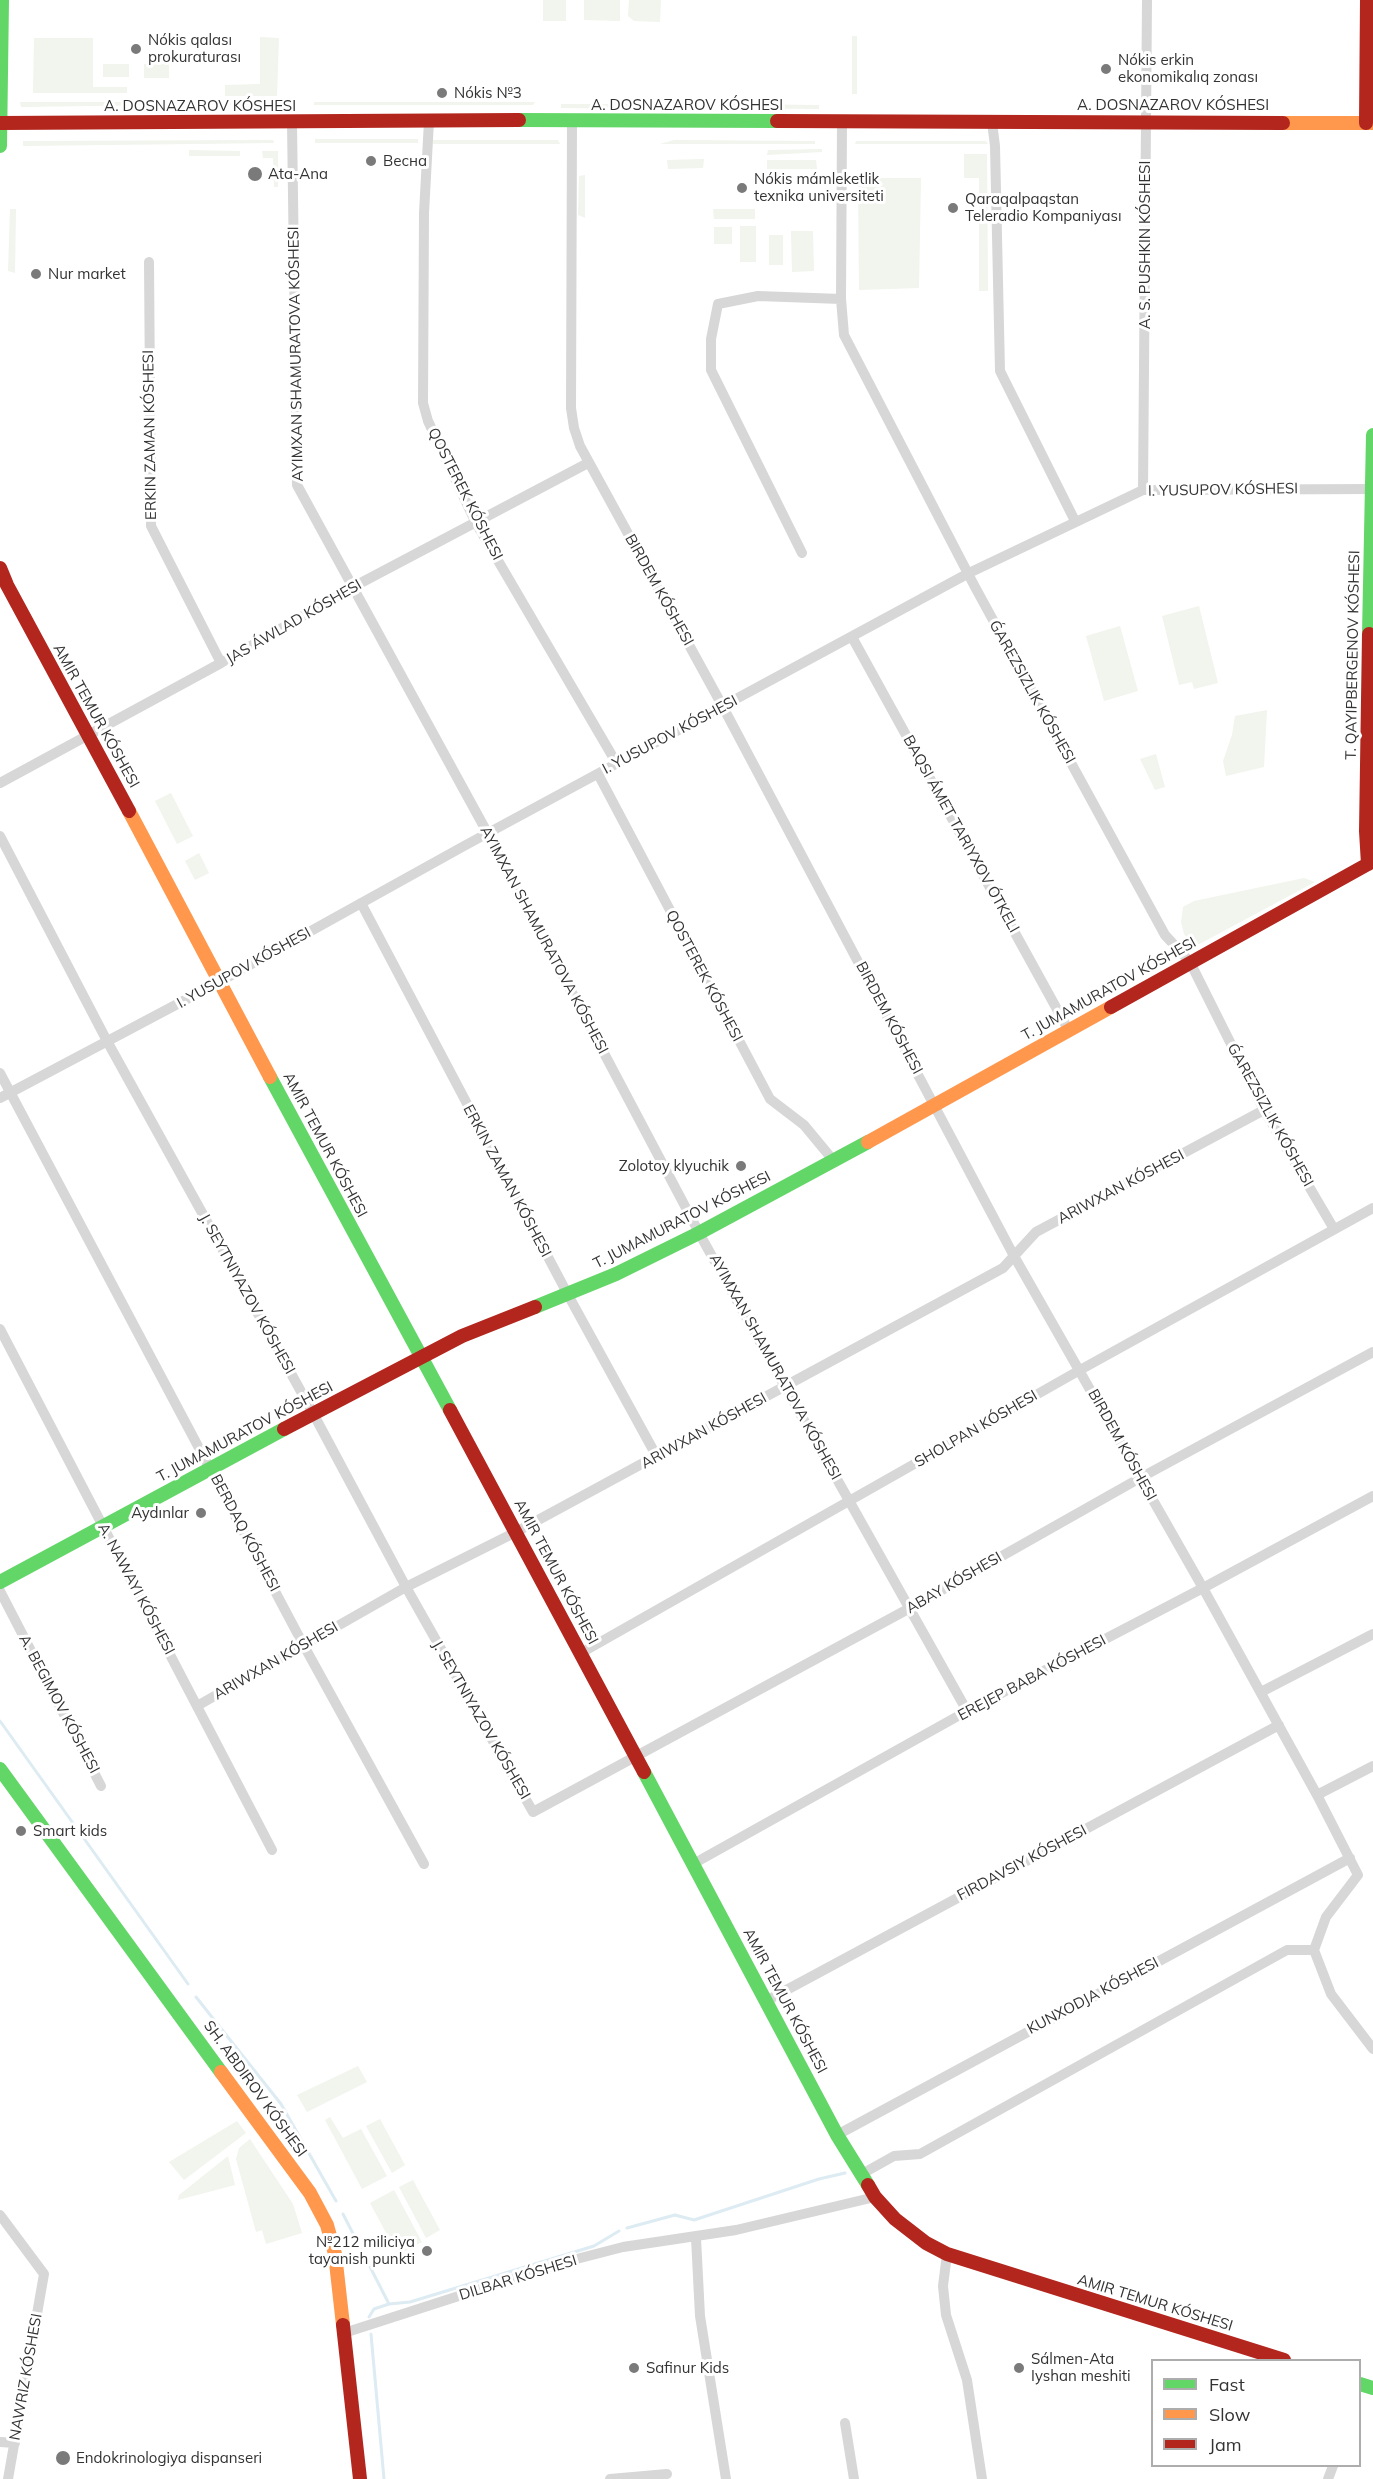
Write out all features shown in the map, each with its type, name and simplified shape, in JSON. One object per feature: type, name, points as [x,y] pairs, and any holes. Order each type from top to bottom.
[{"type":"street","points":[[0,146],[2,0]]},
{"type":"street","name":"A. S. PUSHKIN KÓSHESI","points":[[1143,490],[1147,0]]},
{"type":"street","points":[[1367,0],[1370,123]]},
{"type":"street","name":"A. DOSNAZAROV KÓSHESI","points":[[0,123],[572,120],[1370,123]]},
{"type":"street","name":"BIRDEM KÓSHESI","points":[[572,120],[571,408],[574,428],[588,463],[723,707],[936,1105],[1014,1256],[1203,1588],[1350,1858],[1358,1875],[1326,1917],[1314,1950]]},
{"type":"street","name":"QOSTEREK KÓSHESI","points":[[429,121],[424,213],[423,403],[428,421],[476,523],[617,764]]},
{"type":"street","name":"ǴAREZSIZLIK KÓSHESI","points":[[842,122],[841,299],[844,335],[969,573],[1165,935],[1190,962],[1264,1110],[1334,1229]]},
{"type":"street","points":[[992,122],[995,146],[1000,371],[1076,521]]},
{"type":"street","points":[[292,123],[297,485],[488,834],[783,1387],[850,1500],[967,1711]]},
{"type":"street","name":"ERKIN ZAMAN KÓSHESI","points":[[149,262],[151,526],[221,663]]},
{"type":"street","points":[[802,553],[711,370],[711,339],[718,304],[758,296],[841,299]]},
{"type":"street","points":[[1371,867],[1366,831],[1373,435]]},
{"type":"street","name":"JAS ÁWLAD KÓSHESI","points":[[0,783],[221,663],[353,587],[588,463]]},
{"type":"street","name":"I. YUSUPOV KÓSHESI","points":[[0,1098],[219,982],[969,573],[1143,490],[1373,489]]},
{"type":"street","name":"AMIR TEMUR KÓSHESI","points":[[0,568],[87,736],[581,1653],[837,2135],[875,2197],[895,2219],[926,2243],[946,2254],[1278,2359]]},
{"type":"street","points":[[852,637],[1069,1031]]},
{"type":"street","name":"QOSTEREK KÓSHESI","points":[[598,774],[770,1099],[804,1125],[833,1160]]},
{"type":"street","name":"J. SEYTNIYAZOV KÓSHESI","points":[[0,836],[107,1041],[314,1415],[406,1587],[533,1812]]},
{"type":"street","name":"T. JUMAMURATOV KÓSHESI","points":[[0,1582],[210,1468],[462,1336],[616,1274],[699,1233],[936,1105],[1190,962],[1371,867]]},
{"type":"street","name":"ERKIN ZAMAN KÓSHESI","points":[[361,903],[567,1293],[657,1457]]},
{"type":"street","name":"BERDAQ KÓSHESI","points":[[0,1074],[303,1644],[424,1864]]},
{"type":"street","points":[[197,1706],[406,1587],[657,1457],[1003,1268],[1036,1232],[1264,1110]]},
{"type":"street","name":"SHOLPAN KÓSHESI","points":[[581,1653],[1080,1370],[1373,1208]]},
{"type":"street","points":[[0,1329],[272,1850]]},
{"type":"street","name":"ABAY KÓSHESI","points":[[533,1812],[910,1608],[1140,1478],[1373,1352]]},
{"type":"street","name":"EREJEP BABA KÓSHESI","points":[[693,1864],[967,1711],[1373,1496]]},
{"type":"street","name":"A. BEGIMOV KÓSHESI","points":[[0,1591],[101,1786]]},
{"type":"street","points":[[1261,1692],[1373,1634]]},
{"type":"street","name":"FIRDAVSIY KÓSHESI","points":[[766,2001],[1279,1725]]},
{"type":"street","points":[[1317,1795],[1373,1766]]},
{"type":"street","name":"SH. ABDIROV KÓSHESI","points":[[0,1769],[310,2193],[327,2225],[335,2254],[360,2479]]},
{"type":"street","name":"KUNXODJA KÓSHESI","points":[[837,2135],[1350,1858]]},
{"type":"street","points":[[860,2175],[894,2156],[921,2154],[1287,1950],[1314,1950],[1331,1994],[1373,2049]]},
{"type":"street","name":"DILBAR KÓSHESI","points":[[344,2333],[561,2263],[625,2247],[696,2238],[736,2230],[875,2197]]},
{"type":"street","points":[[0,2215],[44,2274],[8,2479]]},
{"type":"street","points":[[696,2238],[700,2316],[726,2479]]},
{"type":"street","points":[[946,2254],[943,2286],[946,2315],[967,2380],[982,2479]]},
{"type":"street","points":[[845,2423],[854,2479]]},
{"type":"street","points":[[0,2442],[15,2443]]},
{"type":"street","points":[[610,2479],[667,2474]]},
{"type":"shaded area","points":[[543,0],[566,0],[566,21],[543,21]]},
{"type":"shaded area","points":[[584,0],[620,0],[620,21],[584,20]]},
{"type":"shaded area","points":[[629,0],[661,0],[660,22],[634,21],[628,16]]},
{"type":"shaded area","points":[[852,36],[857,36],[857,94],[852,94]]},
{"type":"shaded area","points":[[260,37],[279,38],[277,96],[225,96],[225,85],[260,84]]},
{"type":"shaded area","points":[[34,38],[93,38],[93,87],[127,87],[127,93],[33,93]]},
{"type":"shaded area","points":[[103,64],[129,64],[129,77],[103,77]]},
{"type":"shaded area","points":[[144,64],[169,64],[169,78],[144,78]]},
{"type":"shaded area","points":[[20,102],[165,102],[163,105],[21,107]]},
{"type":"shaded area","points":[[183,102],[274,102],[274,105],[186,105]]},
{"type":"shaded area","points":[[314,102],[535,102],[533,105],[314,105]]},
{"type":"shaded area","points":[[561,104],[651,104],[651,109],[561,108]]},
{"type":"shaded area","points":[[728,104],[819,105],[819,109],[728,108]]},
{"type":"shaded area","points":[[315,139],[418,139],[418,143],[315,143]]},
{"type":"shaded area","points":[[273,140],[274,143],[23,146],[23,141]]},
{"type":"shaded area","points":[[433,140],[558,140],[560,144],[433,144]]},
{"type":"shaded area","points":[[674,140],[815,141],[815,144],[660,144]]},
{"type":"shaded area","points":[[856,141],[986,141],[988,144],[855,144]]},
{"type":"shaded area","points":[[822,149],[822,152],[767,155],[768,150]]},
{"type":"shaded area","points":[[189,150],[240,151],[240,156],[189,156]]},
{"type":"shaded area","points":[[262,151],[278,151],[278,187],[274,187],[273,158],[263,158]]},
{"type":"shaded area","points":[[964,154],[987,154],[988,291],[979,291],[979,178],[964,178]]},
{"type":"shaded area","points":[[704,159],[703,168],[668,169],[667,160]]},
{"type":"shaded area","points":[[767,160],[816,160],[817,169],[767,169]]},
{"type":"shaded area","points":[[585,175],[585,218],[578,215],[579,176]]},
{"type":"shaded area","points":[[865,178],[921,178],[919,288],[859,290],[858,186],[863,184]]},
{"type":"shaded area","points":[[10,209],[16,209],[15,273],[8,271]]},
{"type":"shaded area","points":[[713,209],[755,209],[755,219],[714,219]]},
{"type":"shaded area","points":[[740,226],[756,226],[756,262],[740,262]]},
{"type":"shaded area","points":[[714,227],[732,227],[732,244],[714,244]]},
{"type":"shaded area","points":[[791,231],[813,231],[814,271],[792,272]]},
{"type":"shaded area","points":[[769,235],[783,235],[783,265],[769,265]]},
{"type":"shaded area","points":[[1199,606],[1218,683],[1194,689],[1192,682],[1179,685],[1162,616]]},
{"type":"shaded area","points":[[1120,626],[1138,691],[1104,701],[1086,636]]},
{"type":"shaded area","points":[[1267,710],[1264,767],[1226,776],[1223,761],[1232,735],[1235,716]]},
{"type":"shaded area","points":[[1156,754],[1165,787],[1155,790],[1140,759]]},
{"type":"shaded area","points":[[171,793],[193,836],[177,844],[155,801]]},
{"type":"shaded area","points":[[199,853],[209,873],[195,880],[185,861]]},
{"type":"shaded area","points":[[1304,878],[1315,882],[1194,947],[1184,934],[1181,922],[1183,907],[1194,901]]},
{"type":"shaded area","points":[[358,2066],[367,2082],[307,2112],[297,2095]]},
{"type":"shaded area","points":[[330,2117],[343,2138],[361,2129],[387,2176],[362,2189],[325,2120]]},
{"type":"shaded area","points":[[380,2119],[405,2165],[392,2173],[366,2126]]},
{"type":"shaded area","points":[[237,2121],[246,2133],[184,2180],[169,2162]]},
{"type":"shaded area","points":[[250,2139],[293,2204],[302,2233],[266,2244],[262,2230],[256,2232],[236,2159],[239,2148]]},
{"type":"shaded area","points":[[228,2156],[235,2185],[178,2200],[179,2195]]},
{"type":"shaded area","points":[[413,2180],[440,2230],[426,2238],[399,2187]]},
{"type":"shaded area","points":[[394,2190],[422,2242],[398,2255],[370,2203]]},
{"type":"waterway","points":[[0,1721],[188,1984]]},
{"type":"waterway","points":[[196,1997],[281,2104],[336,2201]]},
{"type":"waterway","points":[[627,2228],[675,2215],[694,2220],[819,2179],[845,2173]]},
{"type":"waterway","points":[[343,2214],[389,2304],[374,2309],[369,2317]]},
{"type":"waterway","points":[[389,2304],[410,2302],[594,2246],[619,2231]]},
{"type":"waterway","points":[[371,2334],[384,2479]]},
{"type":"traffic: fast","points":[[0,146],[2,0]]},
{"type":"traffic: fast","points":[[519,120],[777,121]]},
{"type":"traffic: fast","points":[[1369,634],[1373,435]]},
{"type":"traffic: fast","points":[[270,1077],[450,1410]]},
{"type":"traffic: fast","points":[[535,1307],[616,1274],[699,1233],[868,1142]]},
{"type":"traffic: fast","points":[[0,1582],[284,1429]]},
{"type":"traffic: fast","points":[[0,1769],[221,2072]]},
{"type":"traffic: fast","points":[[644,1772],[837,2135],[868,2185]]},
{"type":"traffic: fast","points":[[1361,2384],[1373,2388]]},
{"type":"traffic: slow","points":[[1283,123],[1373,123]]},
{"type":"traffic: slow","points":[[129,811],[270,1077]]},
{"type":"traffic: slow","points":[[868,1142],[1111,1007]]},
{"type":"traffic: slow","points":[[221,2072],[310,2193],[327,2225],[335,2254],[343,2325]]},
{"type":"traffic: jam","points":[[1366,123],[1367,0]]},
{"type":"traffic: jam","points":[[0,123],[519,120]]},
{"type":"traffic: jam","points":[[777,121],[1283,123]]},
{"type":"traffic: jam","points":[[0,568],[129,811]]},
{"type":"traffic: jam","points":[[1368,864],[1366,831],[1369,634]]},
{"type":"traffic: jam","points":[[1111,1007],[1368,864]]},
{"type":"traffic: jam","points":[[284,1429],[462,1336],[535,1307]]},
{"type":"traffic: jam","points":[[450,1410],[644,1772]]},
{"type":"traffic: jam","points":[[868,2185],[875,2197],[895,2219],[926,2243],[947,2254],[1281,2359]]},
{"type":"traffic: jam","points":[[343,2325],[360,2479]]},
{"type":"place","name":"Nókis qalası prokuraturası","points":[[136,49]]},
{"type":"place","name":"Nókis erkin ekonomikalıq zonası","points":[[1106,69]]},
{"type":"place","name":"Nókis №3","points":[[442,93]]},
{"type":"place","name":"Весна","points":[[371,161]]},
{"type":"place","name":"Ata-Ana","points":[[255,174]]},
{"type":"place","name":"Nókis mámleketlik texnika universiteti","points":[[742,188]]},
{"type":"place","name":"Qaraqalpaqstan Teleradio Kompaniyası","points":[[953,208]]},
{"type":"place","name":"Nur market","points":[[36,274]]},
{"type":"place","name":"Zolotoy klyuchik","points":[[741,1166]]},
{"type":"place","name":"Aydınlar","points":[[201,1513]]},
{"type":"place","name":"Smart kids","points":[[21,1831]]},
{"type":"place","name":"№212 miliciya tayanish punkti","points":[[427,2251]]},
{"type":"place","name":"Safinur Kids","points":[[634,2368]]},
{"type":"place","name":"Sálmen-Ata Iyshan meshiti","points":[[1019,2368]]},
{"type":"place","name":"Endokrinologiya dispanseri","points":[[63,2458]]}]
